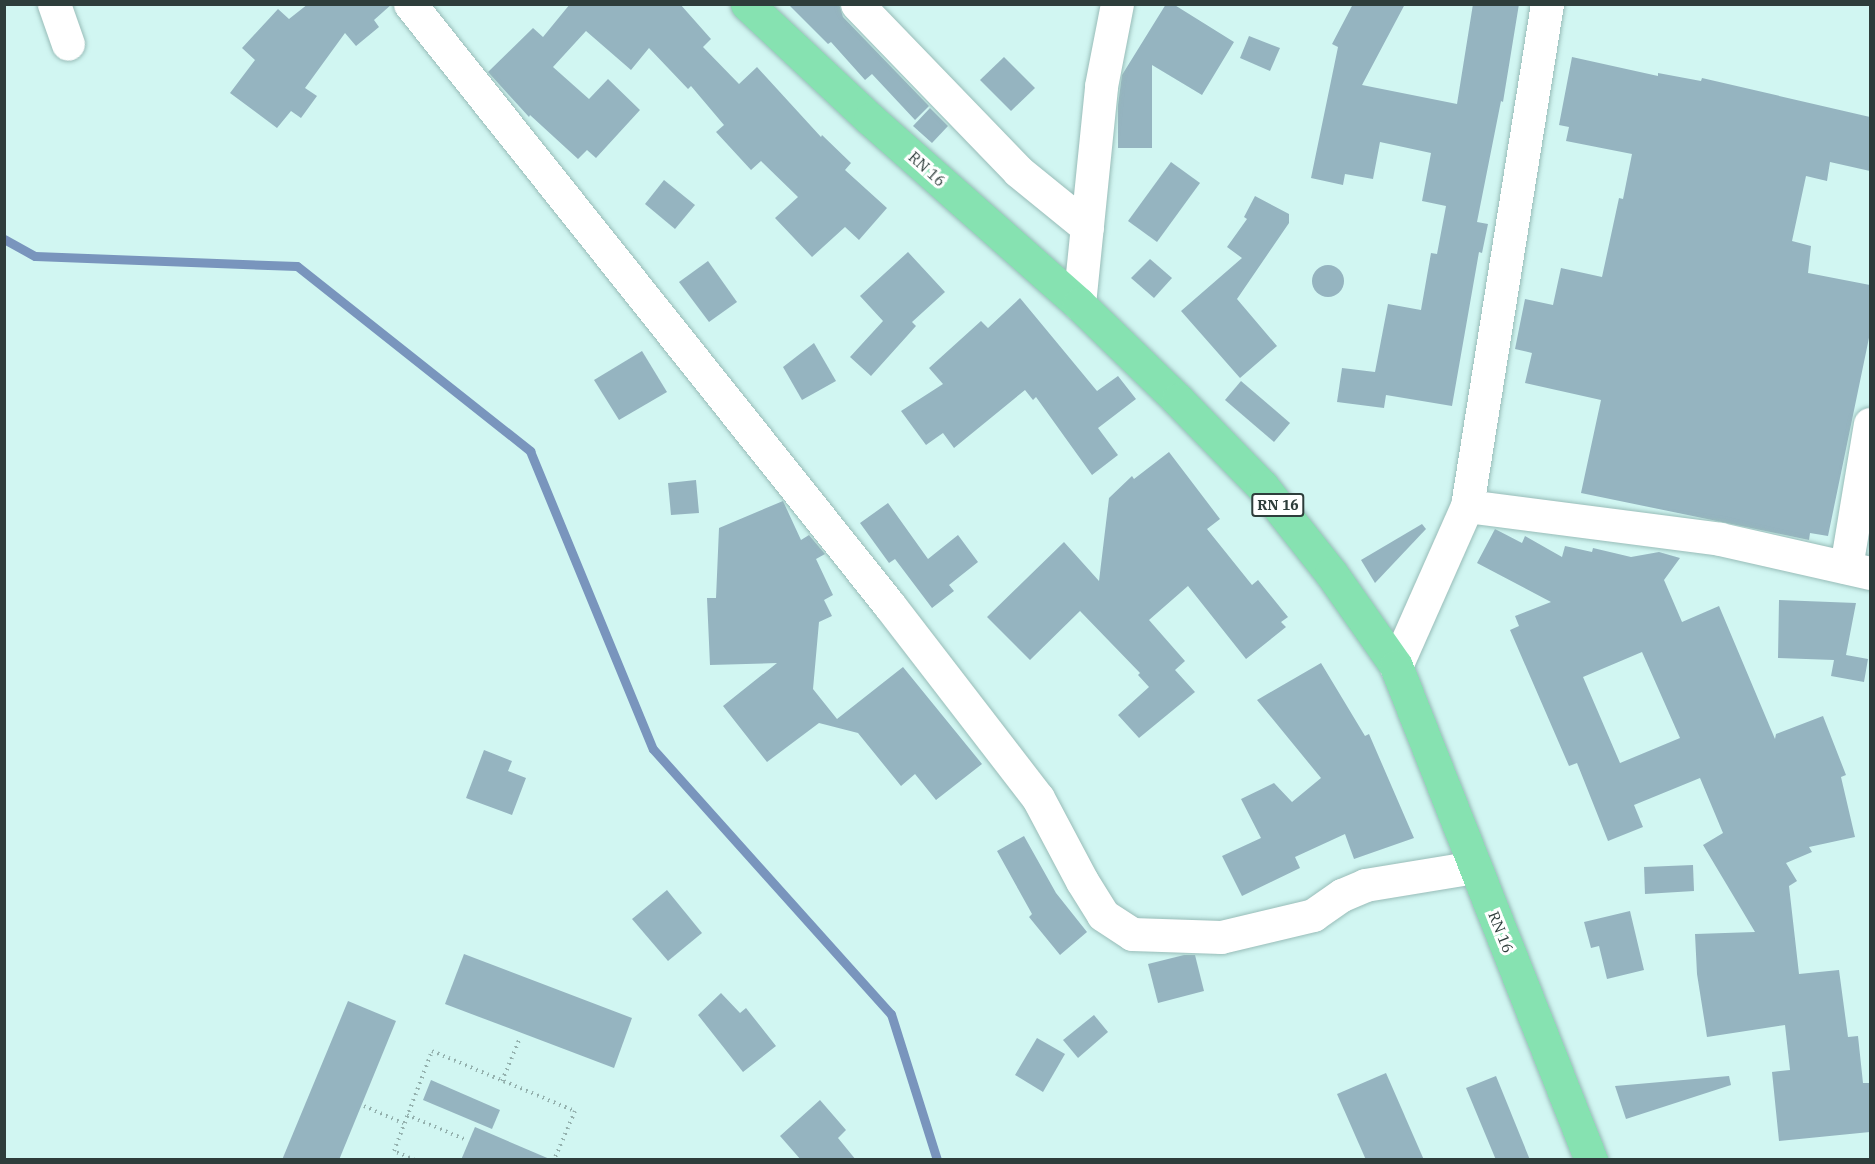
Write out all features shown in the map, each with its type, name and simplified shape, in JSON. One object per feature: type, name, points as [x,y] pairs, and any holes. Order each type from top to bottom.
[{"type":"main road","name":"RN 16","points":[[747,4],[870,119],[1079,304],[1262,486],[1331,573],[1396,666],[1591,1160]]},
{"type":"street","points":[[54,4],[68,44]]},
{"type":"street","points":[[410,4],[890,606],[1038,798],[1082,881],[1103,915],[1132,934],[1221,937],[1313,915],[1342,895],[1365,885],[1475,867]]},
{"type":"street","points":[[857,4],[1018,171],[1087,227]]},
{"type":"street","points":[[1079,304],[1101,86],[1117,4]]},
{"type":"street","points":[[1396,666],[1467,506],[1547,4]]},
{"type":"street","points":[[1467,506],[1720,539],[1858,570],[1870,424]]},
{"type":"path","points":[[502,1081],[520,1038]]},
{"type":"path","points":[[415,1160],[394,1151],[432,1051],[575,1111],[554,1160]]},
{"type":"path","points":[[364,1106],[403,1123]]},
{"type":"path","points":[[406,1115],[464,1139]]},
{"type":"building","points":[[308,4],[392,4],[374,20],[379,27],[356,46],[345,33],[305,88],[317,96],[301,118],[291,111],[277,128],[230,93],[255,60],[242,48],[278,9],[289,19]]},
{"type":"building","points":[[570,4],[680,4],[711,39],[703,47],[739,84],[757,67],[821,137],[822,135],[851,163],[845,170],[887,208],[859,240],[845,227],[812,257],[775,218],[798,197],[761,161],[751,170],[716,132],[724,125],[691,86],[688,89],[649,48],[631,70],[586,31],[553,67],[589,99],[608,79],[640,110],[596,158],[587,150],[578,159],[530,115],[529,117],[488,72],[533,28],[543,37]]},
{"type":"building","points":[[788,4],[839,4],[843,17],[929,106],[915,120],[872,74],[865,80],[831,42],[828,44]]},
{"type":"building","points":[[1166,4],[1173,4],[1234,42],[1202,95],[1152,65],[1152,148],[1118,148],[1118,105],[1122,75]]},
{"type":"building","points":[[1353,4],[1405,4],[1362,85],[1457,104],[1473,4],[1519,4],[1503,102],[1501,101],[1477,222],[1488,224],[1482,253],[1479,252],[1452,406],[1386,395],[1384,408],[1337,402],[1342,368],[1375,372],[1388,304],[1421,310],[1431,253],[1437,254],[1446,206],[1422,201],[1431,153],[1380,142],[1373,179],[1345,174],[1343,185],[1311,178],[1338,47],[1332,44]]},
{"type":"building","points":[[1249,36],[1280,48],[1270,71],[1240,58]]},
{"type":"building","points":[[1004,57],[1035,88],[1011,111],[980,80]]},
{"type":"building","points":[[1572,57],[1658,76],[1658,73],[1701,81],[1702,78],[1870,117],[1870,171],[1830,162],[1827,181],[1806,176],[1792,241],[1811,246],[1808,273],[1870,285],[1870,333],[1828,536],[1810,533],[1809,540],[1581,493],[1601,400],[1525,383],[1532,353],[1515,349],[1525,299],[1553,305],[1561,268],[1602,277],[1619,198],[1623,199],[1632,154],[1566,141],[1569,127],[1559,125]]},
{"type":"building","points":[[930,108],[948,126],[932,143],[913,126]]},
{"type":"building","points":[[1171,162],[1200,183],[1157,242],[1128,221]]},
{"type":"building","points":[[664,180],[695,205],[675,229],[645,204]]},
{"type":"building","points":[[1255,196],[1289,214],[1289,223],[1237,299],[1277,346],[1240,378],[1181,311],[1242,258],[1227,247],[1247,219],[1244,217]]},
{"type":"building","points":[[908,252],[945,292],[912,322],[916,326],[871,376],[850,357],[883,321],[860,296]]},
{"type":"building","points":[[1150,259],[1172,278],[1154,298],[1131,278]]},
{"type":"building","points":[[708,261],[737,302],[709,322],[679,282]]},
{"type":"building","points":[[1328,265],[1340,269],[1344,281],[1340,293],[1328,297],[1316,293],[1312,281],[1316,269]]},
{"type":"building","points":[[1020,298],[1097,391],[1118,376],[1136,399],[1098,428],[1118,455],[1092,475],[1036,397],[1033,400],[1025,390],[954,448],[943,433],[926,445],[901,411],[943,384],[929,368],[981,321],[988,328]]},
{"type":"building","points":[[814,343],[836,381],[802,400],[783,367]]},
{"type":"building","points":[[642,351],[667,392],[619,420],[594,380]]},
{"type":"building","points":[[1241,381],[1290,423],[1274,442],[1225,400]]},
{"type":"building","points":[[1169,452],[1220,519],[1207,529],[1252,585],[1258,580],[1288,617],[1281,622],[1286,627],[1246,659],[1188,586],[1149,620],[1185,661],[1175,670],[1195,692],[1139,738],[1118,715],[1149,687],[1138,675],[1140,673],[1080,611],[1030,660],[987,617],[1064,542],[1099,581],[1109,498],[1132,476],[1134,479]]},
{"type":"building","points":[[696,480],[699,513],[671,515],[668,483]]},
{"type":"building","points":[[783,501],[801,540],[809,535],[825,554],[816,559],[833,595],[824,600],[832,616],[819,622],[813,689],[837,719],[903,667],[982,764],[936,800],[915,774],[901,786],[858,733],[819,723],[767,762],[723,706],[777,663],[710,665],[707,598],[716,598],[719,528]]},
{"type":"building","points":[[888,503],[928,559],[958,535],[978,562],[949,585],[954,591],[932,608],[895,559],[889,563],[860,523]]},
{"type":"building","points":[[1422,524],[1426,529],[1375,583],[1361,560]]},
{"type":"building","points":[[1495,529],[1522,543],[1525,536],[1562,557],[1565,546],[1592,552],[1593,548],[1631,557],[1659,552],[1680,558],[1664,580],[1682,622],[1719,606],[1775,739],[1776,734],[1823,716],[1846,775],[1841,777],[1855,837],[1809,847],[1812,852],[1786,863],[1797,881],[1789,886],[1799,974],[1839,970],[1848,1037],[1858,1036],[1863,1083],[1870,1083],[1870,1132],[1779,1141],[1772,1072],[1790,1070],[1785,1025],[1707,1037],[1697,974],[1695,934],[1755,932],[1703,845],[1723,833],[1700,778],[1634,805],[1643,827],[1608,841],[1577,763],[1569,766],[1510,630],[1519,626],[1515,616],[1551,602],[1477,563]],"holes":[[[1642,652],[1680,738],[1620,763],[1583,677]]]},
{"type":"building","points":[[1779,600],[1856,603],[1846,655],[1868,659],[1864,682],[1831,676],[1834,660],[1778,658]]},
{"type":"building","points":[[1321,663],[1365,736],[1369,734],[1414,838],[1354,859],[1345,834],[1295,857],[1300,868],[1242,896],[1222,856],[1261,838],[1241,799],[1274,783],[1292,802],[1321,778],[1257,700]]},
{"type":"building","points":[[484,750],[512,761],[508,771],[526,778],[512,815],[466,798]]},
{"type":"building","points":[[1024,836],[1056,893],[1087,932],[1060,955],[1029,917],[1032,914],[997,851]]},
{"type":"building","points":[[1693,865],[1694,891],[1645,894],[1644,867]]},
{"type":"building","points":[[667,890],[702,933],[668,961],[632,919]]},
{"type":"building","points":[[1630,911],[1644,970],[1607,979],[1599,946],[1591,948],[1584,922]]},
{"type":"building","points":[[464,954],[632,1018],[614,1068],[445,1004]]},
{"type":"building","points":[[1184,955],[1195,955],[1204,991],[1158,1003],[1148,964]]},
{"type":"building","points":[[721,993],[740,1013],[746,1008],[776,1046],[743,1072],[698,1015]]},
{"type":"building","points":[[348,1001],[396,1021],[339,1160],[282,1160]]},
{"type":"building","points":[[1094,1015],[1108,1032],[1078,1058],[1063,1040]]},
{"type":"building","points":[[1037,1038],[1065,1054],[1043,1092],[1015,1075]]},
{"type":"building","points":[[1386,1073],[1424,1160],[1366,1160],[1337,1094]]},
{"type":"building","points":[[1496,1076],[1530,1160],[1496,1160],[1466,1088]]},
{"type":"building","points":[[1729,1076],[1731,1085],[1626,1119],[1615,1086]]},
{"type":"building","points":[[431,1080],[500,1110],[492,1129],[423,1100]]},
{"type":"building","points":[[820,1100],[846,1130],[838,1138],[856,1160],[801,1160],[780,1136]]},
{"type":"building","points":[[475,1127],[552,1160],[461,1160]]},
{"type":"waterway","points":[[4,239],[35,256],[297,266],[530,451],[653,749],[891,1014],[937,1160]]}]
